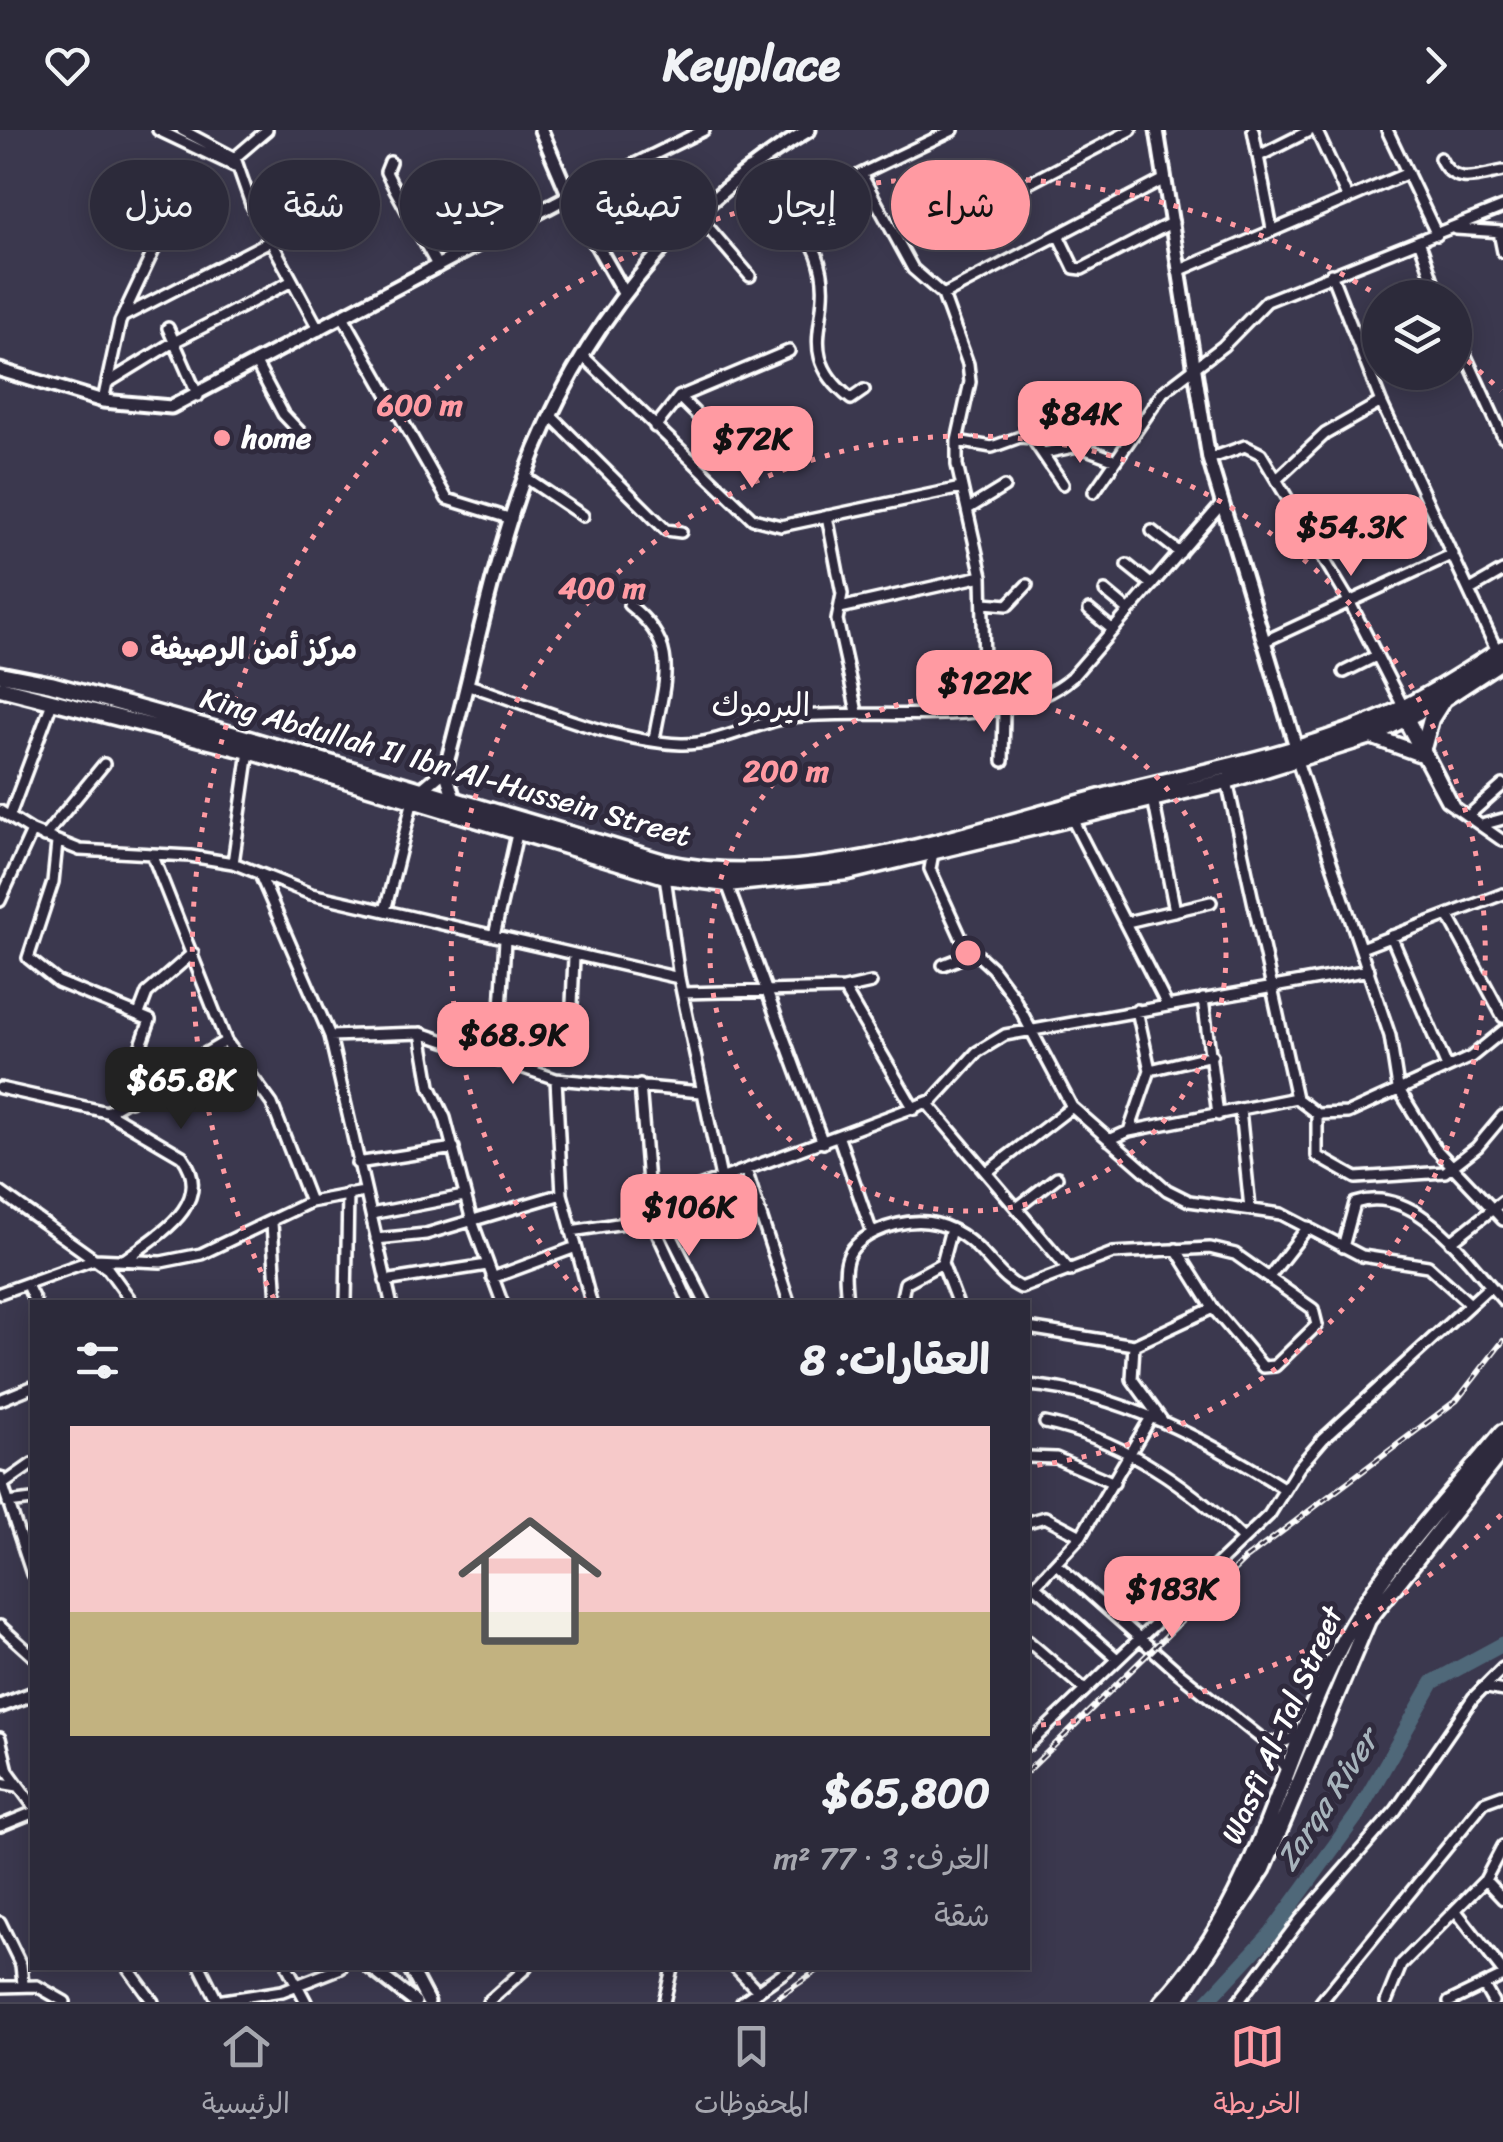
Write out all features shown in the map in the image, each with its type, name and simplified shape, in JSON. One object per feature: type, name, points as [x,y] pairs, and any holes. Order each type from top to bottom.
[{"type":"main road","name":"King Abdullah II Ibn Al-Hussein Street","points":[[416,796],[455,802],[703,869],[800,867],[934,846],[1226,780],[1445,698],[1501,653]]},
{"type":"main road","name":"King Abdullah II Ibn Al-Hussein Street","points":[[0,674],[331,769],[518,834],[665,876],[728,884],[848,872],[934,846],[1371,736],[1501,653]]},
{"type":"main road","name":"King Abdullah II Ibn Al-Hussein Street","points":[[0,688],[107,706],[248,751],[331,769]]},
{"type":"main road","points":[[1371,736],[1421,749],[1430,719],[1445,698]]},
{"type":"main road","name":"Wasfi Al-Tal Street","points":[[1176,2002],[1257,1867],[1372,1594],[1503,1432]]},
{"type":"main road","name":"Wasfi Al-Tal Street","points":[[1162,2002],[1257,1867],[1303,1733],[1361,1632],[1503,1449]]},
{"type":"street","points":[[158,130],[232,160]]},
{"type":"street","points":[[182,130],[232,160],[249,197]]},
{"type":"street","points":[[232,160],[267,130]]},
{"type":"street","points":[[541,130],[561,179]]},
{"type":"street","points":[[642,160],[704,130]]},
{"type":"street","points":[[762,160],[809,130]]},
{"type":"street","points":[[871,169],[954,130]]},
{"type":"street","points":[[1030,182],[1131,130]]},
{"type":"street","points":[[1157,130],[1208,459],[1296,754],[1390,1036],[1398,1088],[1452,1169],[1503,1220]]},
{"type":"street","points":[[1253,130],[1272,229]]},
{"type":"street","points":[[1260,156],[1313,130],[1348,199]]},
{"type":"street","points":[[1387,130],[1437,235]]},
{"type":"street","points":[[1440,158],[1448,172],[1458,178],[1503,171]]},
{"type":"street","points":[[390,162],[386,172],[390,182],[438,267]]},
{"type":"street","points":[[1178,271],[1408,173]]},
{"type":"street","points":[[716,196],[736,179]]},
{"type":"street","points":[[942,295],[1059,238],[1165,179]]},
{"type":"street","points":[[871,192],[913,269],[942,295],[960,336],[970,382],[958,441],[961,488],[982,576],[985,711]]},
{"type":"street","points":[[0,370],[103,401],[158,409],[198,396],[561,200]]},
{"type":"street","points":[[1094,492],[1163,392],[1274,296],[1420,243],[1503,207]]},
{"type":"street","points":[[1059,238],[1074,268],[1082,269],[1173,222]]},
{"type":"street","points":[[1453,229],[1501,232],[1503,252]]},
{"type":"street","points":[[716,236],[750,276]]},
{"type":"street","points":[[1420,243],[1433,280]]},
{"type":"street","points":[[103,401],[122,318],[155,250]]},
{"type":"street","points":[[122,318],[253,250]]},
{"type":"street","points":[[275,250],[319,330]]},
{"type":"street","points":[[599,250],[624,293]]},
{"type":"street","points":[[385,911],[416,796],[445,770],[525,477],[584,357],[624,293],[663,250]]},
{"type":"street","points":[[815,250],[823,274],[818,362],[848,397],[854,399],[864,390]]},
{"type":"street","points":[[1331,274],[1381,402],[1501,653]]},
{"type":"street","points":[[107,383],[172,343],[292,281]]},
{"type":"street","points":[[344,318],[447,500],[512,519]]},
{"type":"street","points":[[168,328],[198,396]]},
{"type":"street","points":[[655,427],[678,397],[789,351]]},
{"type":"street","points":[[584,357],[753,519],[781,526],[961,488]]},
{"type":"street","points":[[257,365],[283,414],[300,432]]},
{"type":"street","points":[[1472,370],[1503,438]]},
{"type":"street","points":[[678,397],[722,440]]},
{"type":"street","points":[[1277,479],[1326,434],[1381,402]]},
{"type":"street","points":[[552,416],[666,530],[681,532]]},
{"type":"street","points":[[958,441],[996,446],[1028,436],[1063,484]]},
{"type":"street","points":[[1044,453],[1078,446],[1116,460]]},
{"type":"street","points":[[1208,459],[1252,446],[1314,538],[1421,749],[1456,808],[1485,824],[1503,841]]},
{"type":"street","points":[[525,477],[583,516]]},
{"type":"street","points":[[968,509],[1004,487]]},
{"type":"street","points":[[469,685],[615,732],[684,744],[788,717],[985,711],[1028,705],[1062,686],[1220,506]]},
{"type":"street","points":[[1314,538],[1366,507]]},
{"type":"street","points":[[827,516],[842,594],[837,620],[857,712]]},
{"type":"street","points":[[1152,531],[1180,553]]},
{"type":"street","points":[[1265,641],[1453,554]]},
{"type":"street","points":[[1127,565],[1152,585]]},
{"type":"street","points":[[1470,590],[1503,572]]},
{"type":"street","points":[[840,608],[982,576]]},
{"type":"street","points":[[984,603],[1012,604],[1027,585]]},
{"type":"street","points":[[1105,592],[1129,611]]},
{"type":"street","points":[[629,604],[656,628],[666,653],[654,740]]},
{"type":"street","points":[[1090,610],[1113,630]]},
{"type":"street","points":[[1344,672],[1376,656]]},
{"type":"street","points":[[54,699],[5,813],[57,843],[93,852],[233,863],[311,894],[679,978]]},
{"type":"street","points":[[1002,761],[1004,710]]},
{"type":"street","points":[[233,863],[248,751]]},
{"type":"street","points":[[44,837],[104,764]]},
{"type":"street","points":[[445,770],[455,802]]},
{"type":"street","points":[[1226,780],[1296,1098],[1318,1114],[1348,1112],[1475,1054],[1503,1031]]},
{"type":"street","points":[[1469,815],[1503,786]]},
{"type":"street","points":[[1152,798],[1175,911]]},
{"type":"street","points":[[1071,817],[1167,1005]]},
{"type":"street","points":[[1485,824],[1503,819]]},
{"type":"street","points":[[0,901],[32,831]]},
{"type":"street","points":[[494,936],[518,834]]},
{"type":"street","points":[[57,843],[53,882],[28,958],[58,982],[148,1018],[151,1025],[132,1068],[130,1101]]},
{"type":"street","points":[[934,846],[932,873],[969,956]]},
{"type":"street","points":[[152,854],[226,1041],[272,1104],[310,1202]]},
{"type":"street","points":[[261,876],[330,1036],[390,1300]]},
{"type":"street","points":[[665,876],[679,978],[722,1178]]},
{"type":"street","points":[[728,884],[824,1143]]},
{"type":"street","points":[[1362,948],[1503,894]]},
{"type":"street","points":[[1127,922],[1211,902]]},
{"type":"street","points":[[1448,915],[1503,1017]]},
{"type":"street","points":[[1391,936],[1447,1067]]},
{"type":"street","points":[[498,1061],[505,940]]},
{"type":"street","points":[[139,1014],[147,993],[193,953]]},
{"type":"street","points":[[943,965],[979,956],[992,968],[1072,1107],[1177,1196],[1281,1214],[1373,1259],[1428,1266],[1470,1303]]},
{"type":"street","points":[[572,1004],[574,957]]},
{"type":"street","points":[[572,1231],[651,1219],[675,1197],[914,1109],[947,1089],[987,1044],[1031,1030],[1369,970]]},
{"type":"street","points":[[682,993],[844,989],[871,983]]},
{"type":"street","points":[[844,989],[914,1109]]},
{"type":"street","points":[[1202,999],[1218,1115]]},
{"type":"street","points":[[1130,1130],[1150,1070],[1137,1010]]},
{"type":"street","points":[[330,1036],[422,1033],[556,1078],[701,1092]]},
{"type":"street","points":[[422,1033],[430,1086],[454,1148],[464,1196],[501,1300]]},
{"type":"street","points":[[107,1112],[226,1041]]},
{"type":"street","points":[[1150,1070],[1212,1055]]},
{"type":"street","points":[[556,1078],[562,1194],[586,1300]]},
{"type":"street","points":[[640,1085],[651,1219],[687,1300]]},
{"type":"street","points":[[0,1088],[107,1112],[182,1156],[192,1175],[194,1190],[184,1211],[124,1260]]},
{"type":"street","points":[[1109,1140],[1130,1130],[1296,1098]]},
{"type":"street","points":[[927,1103],[1070,1271]]},
{"type":"street","points":[[986,1172],[1072,1107]]},
{"type":"street","points":[[1240,1110],[1250,1208]]},
{"type":"street","points":[[1318,1114],[1315,1153],[1339,1172],[1374,1178],[1452,1169],[1503,1116]]},
{"type":"street","points":[[840,1138],[872,1234]]},
{"type":"street","points":[[357,1164],[454,1148]]},
{"type":"street","points":[[746,1170],[788,1300]]},
{"type":"street","points":[[1017,1208],[1057,1178]]},
{"type":"street","points":[[0,1192],[95,1258],[116,1277],[131,1300]]},
{"type":"street","points":[[0,1293],[95,1258],[160,1262],[200,1254],[310,1202],[364,1192]]},
{"type":"street","points":[[346,1300],[348,1194]]},
{"type":"street","points":[[376,1238],[426,1234],[562,1194]]},
{"type":"street","points":[[370,1214],[464,1196]]},
{"type":"street","points":[[1343,1247],[1354,1206],[1360,1200],[1400,1204],[1451,1242],[1503,1300]]},
{"type":"street","points":[[1451,1242],[1503,1201]]},
{"type":"street","points":[[659,1210],[703,1300]]},
{"type":"street","points":[[846,1300],[843,1260],[853,1245],[872,1234],[928,1220],[951,1229],[1021,1288],[1114,1254],[1176,1249],[1222,1250],[1269,1276],[1318,1315],[1312,1332],[1271,1368],[1262,1367],[1212,1308],[1176,1249]]},
{"type":"street","points":[[272,1223],[278,1300]]},
{"type":"street","points":[[1269,1276],[1308,1226]]},
{"type":"street","points":[[951,1229],[942,1263],[956,1300]]},
{"type":"street","points":[[492,1278],[576,1247]]},
{"type":"street","points":[[901,1300],[905,1283],[942,1263]]},
{"type":"street","points":[[385,1281],[487,1265]]},
{"type":"street","points":[[28,1285],[35,1300]]},
{"type":"street","points":[[1030,1744],[1115,1657],[1269,1515],[1323,1439],[1490,1286]]},
{"type":"street","points":[[1030,1328],[1134,1345],[1212,1308]]},
{"type":"street","points":[[1134,1345],[1130,1368],[1137,1390],[1165,1424]]},
{"type":"street","points":[[1030,1386],[1067,1388],[1165,1424],[1286,1489]]},
{"type":"street","points":[[0,1400],[30,1388]]},
{"type":"street","points":[[1115,1657],[1031,1590],[1081,1536],[1150,1419]]},
{"type":"street","points":[[1045,1423],[1086,1432],[1131,1454],[1212,1508],[1243,1539]]},
{"type":"street","points":[[1030,1457],[1056,1458],[1114,1483]]},
{"type":"street","points":[[30,1465],[1,1481],[30,1568]]},
{"type":"street","points":[[8,1503],[30,1500]]},
{"type":"street","points":[[1030,1521],[1045,1517],[1081,1536]]},
{"type":"street","points":[[1056,1564],[1179,1673],[1267,1743],[1290,1775]]},
{"type":"street","points":[[0,1626],[30,1652]]},
{"type":"street","points":[[1030,1643],[1084,1689]]},
{"type":"street","points":[[1238,2002],[1312,1905],[1396,1810],[1483,1687],[1503,1668]]},
{"type":"street","points":[[1483,1687],[1503,1692]]},
{"type":"street","points":[[0,1706],[30,1695]]},
{"type":"street","points":[[1267,1743],[1286,1741],[1303,1733]]},
{"type":"street","points":[[0,1738],[8,1771],[30,1801]]},
{"type":"street","points":[[0,1784],[18,1786]]},
{"type":"street","points":[[1321,2002],[1484,1802],[1503,1795]]},
{"type":"street","points":[[0,1826],[30,1814]]},
{"type":"street","points":[[1386,2002],[1401,1965],[1485,1880],[1503,1846]]},
{"type":"street","points":[[1485,1880],[1503,1899]]},
{"type":"street","points":[[1453,2001],[1503,1974],[1456,1912]]},
{"type":"street","points":[[0,1922],[21,1965],[23,1984]]},
{"type":"street","points":[[129,1970],[152,2002]]},
{"type":"street","points":[[202,1970],[217,2001],[253,1998],[337,1970]]},
{"type":"street","points":[[289,1970],[306,2002]]},
{"type":"street","points":[[373,1970],[415,2002]]},
{"type":"street","points":[[488,2002],[524,1970]]},
{"type":"street","points":[[664,2002],[672,1970]]},
{"type":"street","points":[[738,1970],[758,1991]]},
{"type":"street","points":[[742,2002],[787,1970]]},
{"type":"street","points":[[396,1990],[410,1986],[412,1971]]},
{"type":"street","points":[[412,1971],[428,2002]]},
{"type":"street","points":[[0,1987],[37,1986],[65,2002]]},
{"type":"street","points":[[1484,1986],[1493,2002]]},
{"type":"waterway","name":"Zarqa River","points":[[1207,2002],[1272,1932],[1357,1815],[1433,1682],[1503,1644]]},
{"type":"railway","points":[[1030,1769],[1244,1560],[1457,1400],[1503,1341]]},
{"type":"railway","points":[[771,2002],[818,1970]]},
{"type":"place","name":"home","points":[[222,438]]},
{"type":"place","name":"مركز أمن الرصيفة","points":[[130,649]]},
{"type":"district","name":"اليرموك","points":[[761,705]]}]
